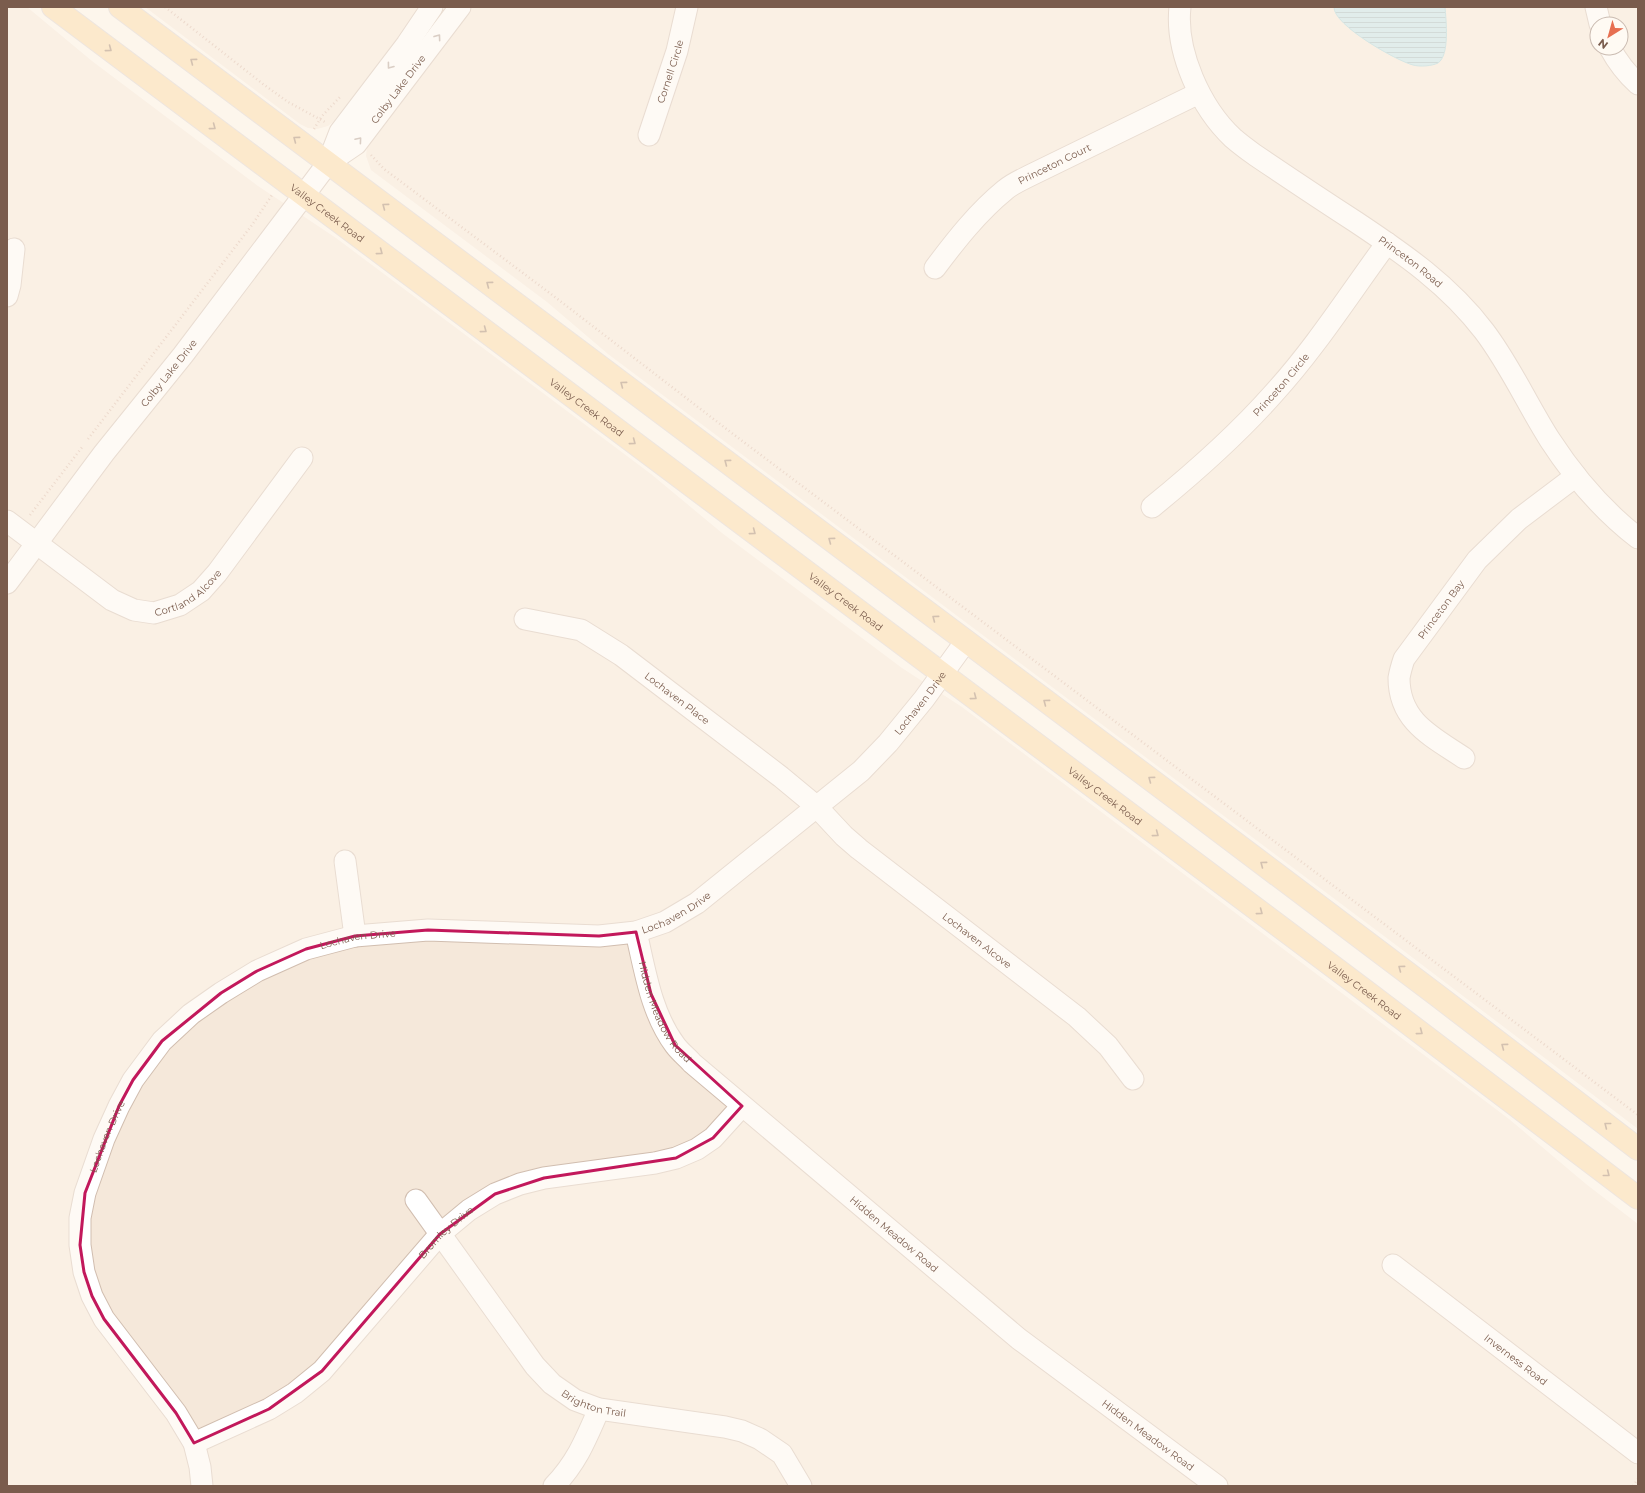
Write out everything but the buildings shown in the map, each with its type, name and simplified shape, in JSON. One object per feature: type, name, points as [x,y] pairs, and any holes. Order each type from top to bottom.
[{"type":"main road","name":"Valley Creek Road","points":[[53,7],[1357,984],[1638,1198]]},
{"type":"main road","points":[[120,7],[1438,996],[1638,1149]]},
{"type":"street","name":"Colby Lake Drive","points":[[7,582],[104,453],[183,355],[328,163],[340,132],[407,44],[432,7]]},
{"type":"street","name":"Colby Lake Drive","points":[[328,163],[356,144],[460,7]]},
{"type":"street","name":"Cornell Circle","points":[[649,135],[677,51],[687,7]]},
{"type":"street","name":"Princeton Road","points":[[1180,7],[1179,15],[1182,44],[1189,69],[1200,94],[1214,116],[1233,138],[1255,155],[1387,243],[1433,277],[1459,301],[1485,331],[1505,362],[1549,439],[1576,476],[1623,527],[1638,538]]},
{"type":"street","points":[[1614,56],[1631,78],[1638,84]]},
{"type":"street","name":"Princeton Court","points":[[935,268],[960,235],[1007,189],[1029,176],[1200,94]]},
{"type":"street","name":"Princeton Circle","points":[[1152,507],[1202,466],[1274,394],[1294,370],[1387,243]]},
{"type":"street","points":[[7,296],[10,285],[14,249]]},
{"type":"street","name":"Cortland Alcove","points":[[7,521],[112,600],[134,610],[154,613],[180,605],[201,591],[217,573],[302,458]]},
{"type":"street","name":"Princeton Bay","points":[[1464,758],[1420,728],[1409,714],[1402,697],[1399,677],[1404,659],[1477,560],[1519,520],[1576,476]]},
{"type":"street","name":"Lochaven Place","points":[[525,619],[581,630],[615,651],[782,776],[816,806]]},
{"type":"street","name":"Lochaven Drive","points":[[202,1486],[200,1467],[194,1443],[176,1413],[104,1319],[92,1296],[84,1272],[80,1245],[80,1218],[85,1193],[104,1138],[133,1080],[162,1042],[191,1014],[221,992],[257,971],[306,949],[355,936],[428,930],[599,936],[636,932],[665,922],[697,903],[861,771],[888,743],[943,674],[966,641]]},
{"type":"street","name":"Lochaven Alcove","points":[[816,806],[844,836],[864,853],[1078,1017],[1108,1046],[1133,1078]]},
{"type":"street","points":[[345,861],[355,936]]},
{"type":"street","name":"Hidden Meadow Road","points":[[636,932],[651,994],[661,1021],[675,1045],[692,1063],[1019,1339],[1217,1486]]},
{"type":"street","name":"Bromley Drive","points":[[194,1443],[269,1409],[295,1393],[322,1371],[440,1234],[469,1210],[495,1194],[520,1184],[544,1178],[655,1163],[676,1158],[697,1149],[713,1138],[742,1106]]},
{"type":"street","name":"Brighton Trail","points":[[416,1200],[534,1366],[552,1384],[575,1400],[598,1409],[725,1427],[742,1431],[760,1439],[782,1454],[801,1486]]},
{"type":"street","name":"Inverness Road","points":[[1393,1265],[1638,1454]]},
{"type":"street","points":[[554,1486],[563,1477],[583,1447],[598,1409]]},
{"type":"path","points":[[165,7],[279,96],[320,119],[343,94]]},
{"type":"path","points":[[373,157],[384,169],[551,294],[739,439],[1638,1115]]},
{"type":"path","points":[[28,518],[247,232],[267,203]]},
{"type":"path","points":[[1632,1486],[1638,1479]]},
{"type":"highlighted area","points":[[428,930],[599,936],[636,932],[651,994],[675,1045],[742,1106],[713,1138],[676,1158],[544,1178],[495,1194],[440,1234],[322,1371],[269,1409],[194,1443],[176,1413],[104,1319],[92,1296],[84,1272],[80,1245],[85,1193],[119,1106],[133,1080],[162,1041],[221,993],[257,971],[306,949],[355,936]]},
{"type":"shaded area","points":[[7,7],[27,7],[92,61],[258,186],[336,238],[651,474],[722,533],[902,668],[962,707],[1509,1119],[1586,1184],[1638,1224],[1638,1486],[7,1486]]},
{"type":"shaded area","points":[[145,7],[420,7],[399,37],[333,122],[328,126],[317,129],[308,128],[300,124]]},
{"type":"shaded area","points":[[468,7],[1638,7],[1638,1129],[1396,945],[608,354],[547,302],[371,170],[366,156],[367,147]]},
{"type":"water","points":[[1334,7],[1445,7],[1446,45],[1442,59],[1435,64],[1419,66],[1394,57],[1354,32],[1336,14]]}]
